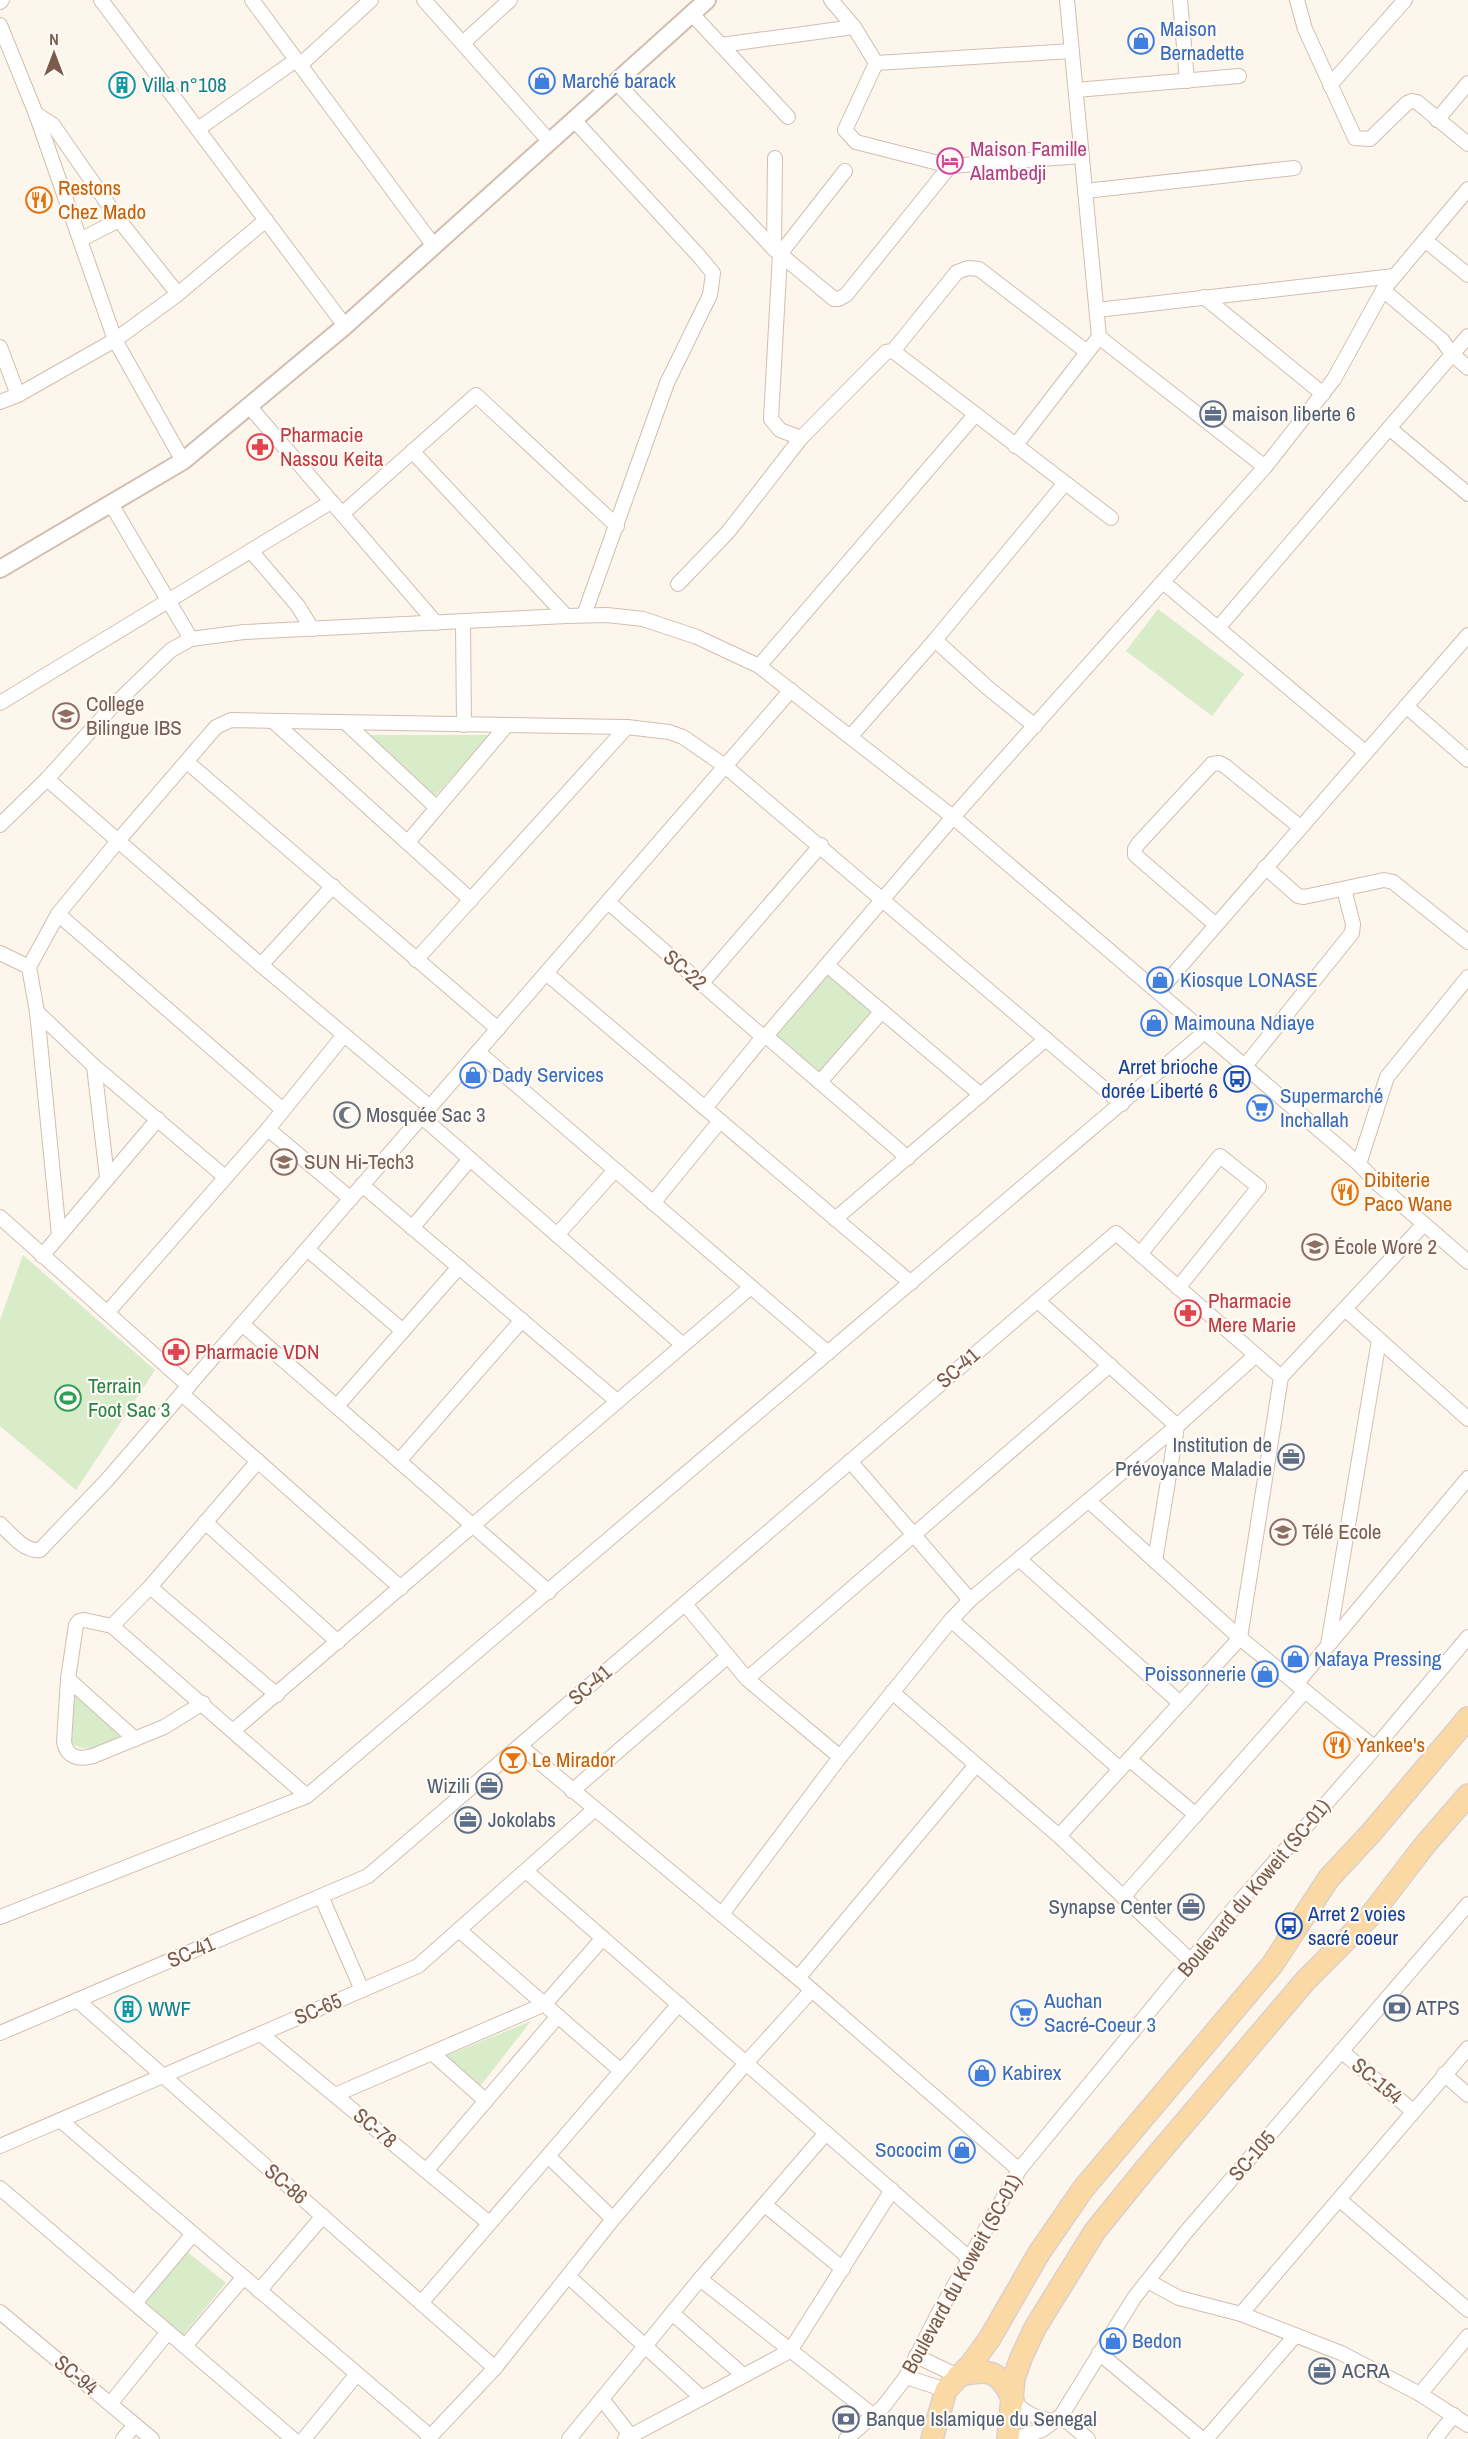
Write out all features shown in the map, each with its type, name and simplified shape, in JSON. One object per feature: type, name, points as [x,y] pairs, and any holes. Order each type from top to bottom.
[{"type":"main road","points":[[932,2439],[952,2383],[972,2363],[990,2338],[1040,2253],[1083,2189],[1272,1965],[1329,1878],[1371,1833],[1468,1718]]},
{"type":"main road","points":[[1008,2439],[1014,2378],[1035,2328],[1095,2231],[1306,1980],[1371,1915],[1424,1846],[1468,1795]]},
{"type":"main road","points":[[952,2383],[987,2371],[998,2376],[1013,2400]]},
{"type":"street","points":[[101,0],[345,326]]},
{"type":"street","points":[[252,0],[434,246]]},
{"type":"street","points":[[198,129],[298,63],[371,0]]},
{"type":"street","points":[[424,0],[550,142]]},
{"type":"street","points":[[463,44],[510,0]]},
{"type":"street","points":[[0,569],[183,461],[345,326],[707,0]]},
{"type":"street","points":[[831,0],[854,27],[876,63]]},
{"type":"street","points":[[1015,446],[1100,337],[1067,0]]},
{"type":"street","points":[[1180,0],[1187,81]]},
{"type":"street","points":[[1297,0],[1305,29],[1355,138],[1370,139],[1407,103],[1412,101],[1417,102],[1468,144]]},
{"type":"street","points":[[1330,85],[1405,0]]},
{"type":"street","points":[[692,14],[788,117]]},
{"type":"street","points":[[0,25],[36,114],[115,340],[183,461]]},
{"type":"street","points":[[721,45],[854,27]]},
{"type":"street","points":[[876,63],[1072,51]]},
{"type":"street","points":[[876,63],[844,130],[856,142],[950,166],[1082,156]]},
{"type":"street","points":[[1076,90],[1239,76]]},
{"type":"street","points":[[616,82],[777,251],[834,299],[843,298],[950,166]]},
{"type":"street","points":[[1437,120],[1468,83]]},
{"type":"street","points":[[36,114],[53,125],[119,220],[178,294]]},
{"type":"street","points":[[574,120],[713,273],[710,295],[667,383],[584,615]]},
{"type":"street","points":[[775,158],[777,251],[771,419],[780,430],[801,438]]},
{"type":"street","points":[[1085,191],[1294,168]]},
{"type":"street","points":[[777,251],[845,171]]},
{"type":"street","points":[[705,1108],[953,817],[1264,467],[1343,366],[1383,290],[1468,189]]},
{"type":"street","points":[[80,240],[119,220]]},
{"type":"street","points":[[0,402],[18,395],[115,340],[178,294],[266,220]]},
{"type":"street","points":[[1426,241],[1468,275]]},
{"type":"street","points":[[678,584],[728,532],[801,438],[886,352],[893,351],[957,272],[968,268],[979,269],[1088,352]]},
{"type":"street","points":[[1097,310],[1394,276]]},
{"type":"street","points":[[1383,290],[1442,340],[1452,354],[1468,368]]},
{"type":"street","points":[[1204,297],[1323,394]]},
{"type":"street","points":[[1218,628],[1468,336]]},
{"type":"street","points":[[1100,337],[1264,467]]},
{"type":"street","points":[[0,347],[18,395]]},
{"type":"street","points":[[893,351],[974,416],[1111,518]]},
{"type":"street","points":[[342,514],[476,395],[617,526]]},
{"type":"street","points":[[249,406],[436,623]]},
{"type":"street","points":[[759,666],[974,416]]},
{"type":"street","points":[[1389,428],[1468,494]]},
{"type":"street","points":[[412,452],[566,616]]},
{"type":"street","points":[[851,736],[935,640],[1065,483]]},
{"type":"street","points":[[0,703],[332,502]]},
{"type":"street","points":[[111,504],[191,639]]},
{"type":"street","points":[[251,551],[298,606],[312,629]]},
{"type":"street","points":[[1162,582],[1365,752]]},
{"type":"street","points":[[0,825],[47,779],[147,672],[178,645],[191,639],[244,632],[584,615],[643,619],[697,637],[759,666],[851,736],[953,817],[1206,1031],[1468,1262]]},
{"type":"street","points":[[463,622],[464,725]]},
{"type":"street","points":[[1159,991],[1468,635]]},
{"type":"street","points":[[935,640],[1035,726]]},
{"type":"street","points":[[0,1524],[27,1548],[33,1551],[40,1550],[107,1480],[791,690]]},
{"type":"street","points":[[1406,706],[1468,760]]},
{"type":"street","points":[[273,721],[471,900]]},
{"type":"street","points":[[59,1235],[37,1012],[29,967],[58,915],[118,841],[216,727],[223,722],[627,727],[669,732],[683,737],[725,766],[820,845],[1122,1104]]},
{"type":"street","points":[[346,723],[437,808]]},
{"type":"street","points":[[408,842],[507,725]]},
{"type":"street","points":[[416,960],[627,727]]},
{"type":"street","points":[[187,762],[498,1029]]},
{"type":"street","points":[[1216,925],[1135,855],[1138,844],[1212,764],[1219,763],[1300,827]]},
{"type":"street","points":[[47,779],[344,1035],[426,1112],[470,1159],[683,1345]]},
{"type":"street","points":[[701,984],[820,845]]},
{"type":"street","points":[[1265,867],[1298,896],[1311,897],[1384,880],[1393,882],[1468,942]]},
{"type":"street","points":[[261,965],[333,886]]},
{"type":"street","points":[[1245,1066],[1352,933],[1353,924],[1344,889]]},
{"type":"street","name":"SC-22","points":[[608,902],[701,984],[908,1158]]},
{"type":"street","points":[[58,915],[283,1110]]},
{"type":"street","points":[[0,953],[29,967]]},
{"type":"street","points":[[827,964],[981,1095]]},
{"type":"street","points":[[546,973],[911,1283]]},
{"type":"street","points":[[1359,1164],[1387,1077],[1468,977]]},
{"type":"street","points":[[820,1082],[882,1011]]},
{"type":"street","points":[[37,1012],[94,1066],[225,1177]]},
{"type":"street","points":[[0,1917],[308,1796],[1206,1031]]},
{"type":"street","points":[[107,1313],[268,1129],[344,1035]]},
{"type":"street","points":[[835,1219],[1046,1039]]},
{"type":"street","points":[[478,1052],[828,1353]]},
{"type":"street","points":[[94,1066],[107,1178]]},
{"type":"street","points":[[42,1256],[158,1119]]},
{"type":"street","points":[[653,1203],[720,1121]]},
{"type":"street","points":[[268,1129],[351,1199]]},
{"type":"street","points":[[1178,1288],[1259,1187],[1220,1156],[1140,1254],[1178,1288],[1281,1377]]},
{"type":"street","points":[[412,1228],[470,1159]]},
{"type":"street","points":[[557,1235],[615,1170]]},
{"type":"street","points":[[362,1185],[617,1401]]},
{"type":"street","points":[[0,1217],[107,1313],[258,1461],[401,1588]]},
{"type":"street","points":[[1059,1836],[1240,1638],[1281,1377],[1424,1224]]},
{"type":"street","name":"SC-41","points":[[0,2033],[368,1876],[1116,1233],[1140,1254]]},
{"type":"street","points":[[307,1249],[403,1331]]},
{"type":"street","points":[[337,1406],[459,1267]]},
{"type":"street","points":[[234,1730],[751,1287]]},
{"type":"street","points":[[1038,1301],[1178,1426]]},
{"type":"street","points":[[1345,1309],[1468,1419]]},
{"type":"street","points":[[399,1461],[522,1320]]},
{"type":"street","points":[[242,1324],[549,1592]]},
{"type":"street","points":[[1328,1646],[1379,1340]]},
{"type":"street","points":[[722,1914],[840,1757],[951,1620],[970,1600],[1178,1426],[1256,1355]]},
{"type":"street","points":[[747,1679],[1110,1365]]},
{"type":"street","points":[[1155,1561],[1178,1426]]},
{"type":"street","points":[[112,1626],[150,1587],[258,1461]]},
{"type":"street","points":[[850,1461],[970,1600]]},
{"type":"street","points":[[1123,1897],[1196,1815],[1301,1688],[1328,1646],[1468,1478]]},
{"type":"street","points":[[1089,1501],[1240,1638],[1375,1748]]},
{"type":"street","points":[[205,1522],[338,1642]]},
{"type":"street","points":[[1019,1558],[1180,1703]]},
{"type":"street","points":[[150,1587],[277,1695]]},
{"type":"street","points":[[685,1604],[747,1679],[840,1757]]},
{"type":"street","points":[[202,1703],[164,1727],[135,1739],[87,1758],[71,1755],[66,1750],[64,1742],[68,1679],[76,1625],[79,1621],[84,1620],[112,1626],[234,1730],[308,1796]]},
{"type":"street","points":[[951,1620],[1124,1764],[1196,1815]]},
{"type":"street","name":"Boulevard du Koweit (SC-01)","points":[[846,2439],[874,2416],[906,2377],[1019,2170],[1290,1842],[1375,1748],[1468,1637]]},
{"type":"street","points":[[572,1791],[727,1657]]},
{"type":"street","points":[[68,1679],[135,1739]]},
{"type":"street","points":[[892,1692],[1059,1836],[1191,1961]]},
{"type":"street","points":[[520,1746],[798,1978],[1019,2170]]},
{"type":"street","points":[[798,1978],[976,1765]]},
{"type":"street","name":"SC-65","points":[[0,2146],[418,1966],[596,1809]]},
{"type":"street","points":[[526,1871],[969,2258]]},
{"type":"street","points":[[321,1896],[362,1990]]},
{"type":"street","name":"SC-105","points":[[1057,2418],[1134,2298],[1186,2232],[1468,1904]]},
{"type":"street","points":[[459,1930],[621,2071]]},
{"type":"street","points":[[335,2095],[545,2004],[603,1938]]},
{"type":"street","points":[[60,2120],[429,2438],[495,2368],[613,2219],[746,2062],[812,1991]]},
{"type":"street","name":"SC-86","points":[[77,2000],[495,2368]]},
{"type":"street","points":[[421,2303],[679,2004]]},
{"type":"street","points":[[426,2171],[558,2016]]},
{"type":"street","name":"SC-78","points":[[261,2034],[489,2223]]},
{"type":"street","points":[[1241,2314],[1468,2048]]},
{"type":"street","name":"SC-154","points":[[1341,2051],[1413,2111]]},
{"type":"street","points":[[432,2053],[486,2101]]},
{"type":"street","points":[[1444,2074],[1468,2095]]},
{"type":"street","points":[[569,2439],[700,2279],[826,2133]]},
{"type":"street","points":[[548,2156],[613,2219]]},
{"type":"street","points":[[0,2188],[293,2439]]},
{"type":"street","points":[[602,2399],[630,2438],[790,2351],[892,2190]]},
{"type":"street","points":[[1340,2200],[1468,2310]]},
{"type":"street","points":[[765,2205],[843,2269]]},
{"type":"street","points":[[259,2291],[323,2216]]},
{"type":"street","points":[[135,2303],[192,2234]]},
{"type":"street","points":[[568,2276],[702,2398]]},
{"type":"street","points":[[185,2346],[243,2278]]},
{"type":"street","points":[[700,2279],[874,2416]]},
{"type":"street","points":[[1148,2281],[1179,2298],[1241,2314],[1294,2337],[1341,2353],[1420,2394],[1468,2425]]},
{"type":"street","name":"SC-94","points":[[0,2312],[152,2439]]},
{"type":"street","points":[[672,2313],[743,2375]]},
{"type":"street","points":[[110,2404],[168,2332]]},
{"type":"street","points":[[1420,2394],[1468,2336]]},
{"type":"street","points":[[1099,2353],[1204,2439],[1294,2337]]},
{"type":"street","points":[[916,2356],[952,2383]]},
{"type":"street","points":[[304,2439],[356,2375]]},
{"type":"street","points":[[906,2377],[952,2383]]},
{"type":"street","points":[[1013,2400],[1022,2411],[1037,2418],[1057,2418],[1088,2439]]},
{"type":"street","points":[[1435,2439],[1454,2415]]},
{"type":"street","points":[[1015,2439],[1042,2430],[1057,2418]]},
{"type":"street","points":[[123,2439],[135,2425]]},
{"type":"green space","points":[[1158,609],[1244,674],[1212,716],[1126,651]]},
{"type":"green space","points":[[362,735],[491,735],[434,797]]},
{"type":"green space","points":[[827,972],[880,1018],[824,1078],[772,1033]]},
{"type":"green space","name":"Terrain Foot Sac 3","points":[[23,1255],[155,1370],[76,1490],[0,1426],[0,1320]]},
{"type":"green space","points":[[76,1695],[118,1731],[119,1736],[108,1744],[96,1748],[78,1747],[72,1744],[69,1730],[72,1696]]},
{"type":"green space","points":[[531,2021],[475,2093],[438,2059]]},
{"type":"green space","points":[[185,2250],[226,2283],[174,2346],[133,2313]]},
{"type":"place","name":"Maison Bernadette","points":[[1141,41]]},
{"type":"place","name":"Marché barack","points":[[542,81]]},
{"type":"place","name":"Villa n°108","points":[[122,85]]},
{"type":"place","name":"Maison Famille Alambedji","points":[[950,161]]},
{"type":"place","name":"Restons Chez Mado","points":[[39,200]]},
{"type":"place","name":"maison liberte 6","points":[[1213,414]]},
{"type":"place","name":"Pharmacie Nassou Keita","points":[[260,447]]},
{"type":"place","name":"College Bilingue IBS","points":[[66,716]]},
{"type":"place","name":"Kiosque LONASE","points":[[1160,980]]},
{"type":"place","name":"Maimouna Ndiaye","points":[[1154,1023]]},
{"type":"place","name":"Dady Services","points":[[473,1075]]},
{"type":"place","name":"Arret brioche dorée Liberté 6","points":[[1237,1079]]},
{"type":"place","name":"Supermarché Inchallah","points":[[1260,1108]]},
{"type":"place","name":"Mosquée Sac 3","points":[[347,1115]]},
{"type":"place","name":"SUN Hi-Tech3","points":[[284,1162]]},
{"type":"place","name":"Dibiterie Paco Wane","points":[[1345,1192]]},
{"type":"place","name":"École Wore 2","points":[[1315,1247]]},
{"type":"place","name":"Pharmacie Mere Marie","points":[[1188,1313]]},
{"type":"place","name":"Pharmacie VDN","points":[[176,1352]]},
{"type":"place","name":"Terrain Foot Sac 3","points":[[68,1398]]},
{"type":"place","name":"Institution de Prévoyance Maladie","points":[[1291,1457]]},
{"type":"place","name":"Télé Ecole","points":[[1283,1532]]},
{"type":"place","name":"Nafaya Pressing","points":[[1295,1659]]},
{"type":"place","name":"Poissonnerie","points":[[1265,1674]]},
{"type":"place","name":"Yankee's","points":[[1337,1745]]},
{"type":"place","name":"Le Mirador","points":[[513,1760]]},
{"type":"place","name":"Wizili","points":[[489,1786]]},
{"type":"place","name":"Jokolabs","points":[[468,1820]]},
{"type":"place","name":"Synapse Center","points":[[1191,1907]]},
{"type":"place","name":"Arret 2 voies sacré coeur","points":[[1289,1926]]},
{"type":"place","name":"ATPS","points":[[1397,2008]]},
{"type":"place","name":"WWF","points":[[128,2009]]},
{"type":"place","name":"Auchan Sacré-Coeur 3","points":[[1024,2013]]},
{"type":"place","name":"Kabirex","points":[[982,2073]]},
{"type":"place","name":"Sococim","points":[[962,2150]]},
{"type":"place","name":"Bedon","points":[[1113,2341]]},
{"type":"place","name":"ACRA","points":[[1322,2371]]},
{"type":"place","name":"Banque Islamique du Senegal","points":[[846,2419]]}]
